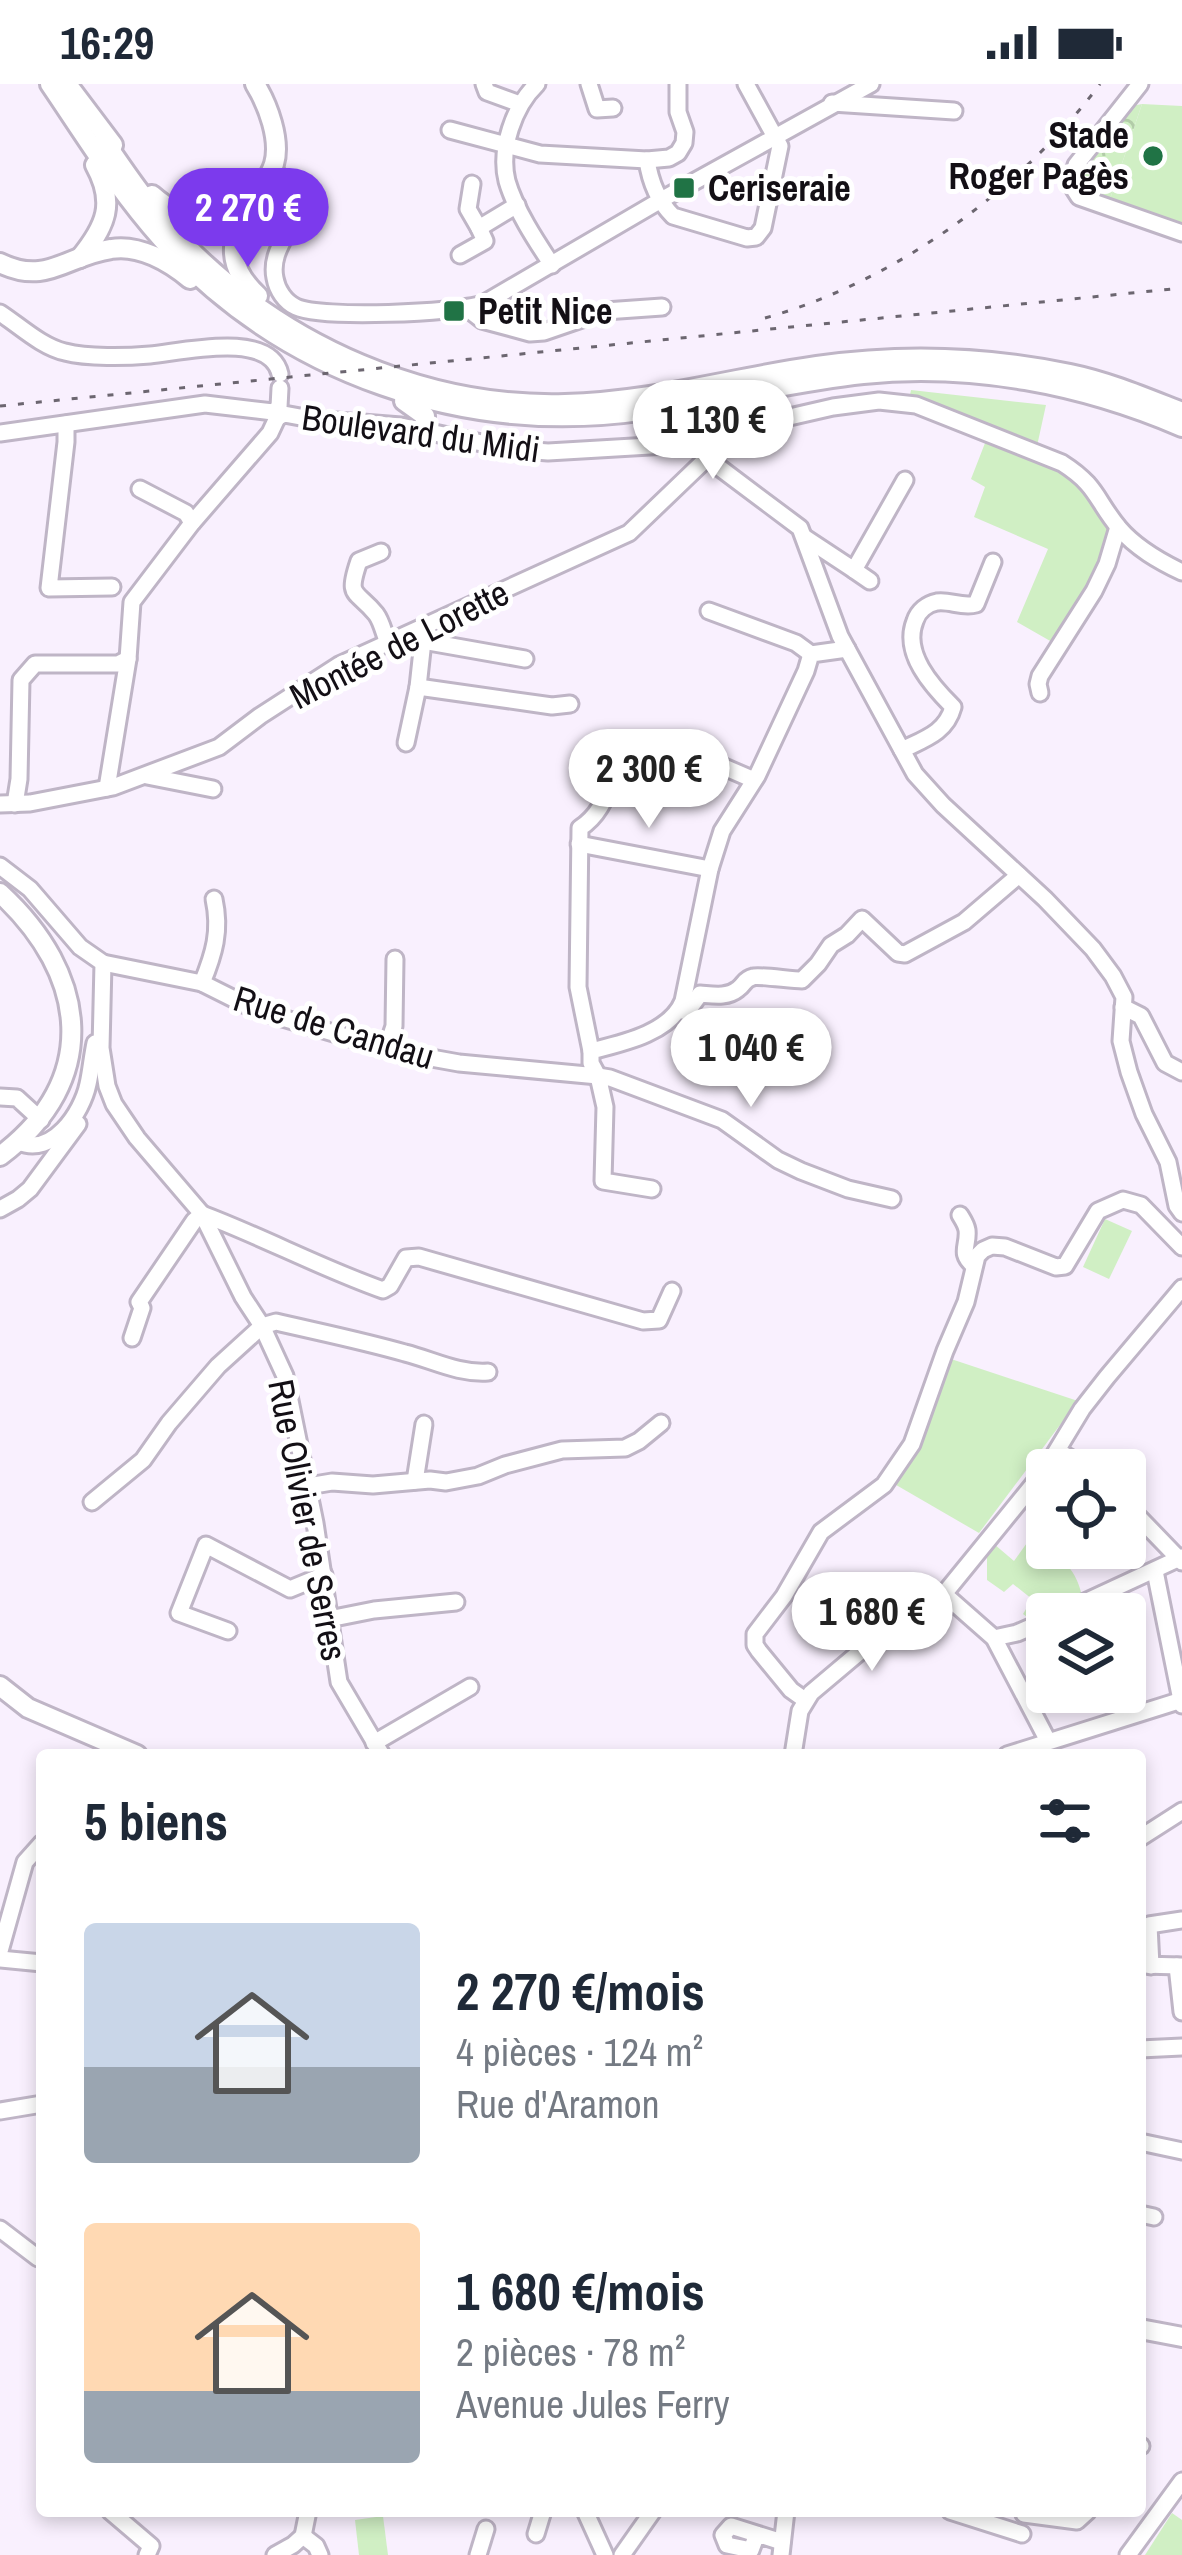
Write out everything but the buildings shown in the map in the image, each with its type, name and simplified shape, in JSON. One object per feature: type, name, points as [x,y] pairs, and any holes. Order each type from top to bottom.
[{"type":"main road","points":[[50,84],[104,184],[105,220],[80,258]]},
{"type":"main road","points":[[50,84],[118,184],[161,238],[209,286],[290,345],[379,386],[420,411],[425,416],[425,432]]},
{"type":"main road","points":[[66,84],[165,206],[190,216],[217,215],[256,195]]},
{"type":"main road","points":[[66,84],[127,174],[184,245],[260,309],[339,355],[443,391],[562,404],[667,394],[817,366],[960,360],[1071,374],[1182,412]]},
{"type":"main road","points":[[255,84],[274,133],[276,152],[272,170],[235,237],[238,272],[267,304],[339,355]]},
{"type":"main road","points":[[0,263],[22,272],[51,271],[112,248],[137,250],[240,311]]},
{"type":"main road","points":[[379,386],[466,409],[568,417],[644,411],[866,374],[953,372],[1013,378],[1094,395],[1182,428]]},
{"type":"main road","points":[[0,893],[37,932],[57,967],[71,1025],[58,1090],[40,1120],[0,1156]]},
{"type":"main road","points":[[0,1686],[28,1708],[122,1749]]},
{"type":"main road","points":[[1146,2326],[1182,2328]]},
{"type":"main road","points":[[1146,2328],[1182,2337]]},
{"type":"street","points":[[484,84],[488,92],[520,104]]},
{"type":"street","points":[[537,84],[520,104],[506,171],[518,205],[551,266]]},
{"type":"street","points":[[589,84],[597,109],[613,108]]},
{"type":"street","points":[[450,130],[540,154],[669,158],[684,143],[678,84]]},
{"type":"street","points":[[647,160],[650,179],[667,212],[747,238],[756,236],[763,228],[781,146],[746,84]]},
{"type":"street","points":[[272,170],[289,185],[296,205],[274,264],[276,284],[287,302],[323,312],[468,309],[871,84]]},
{"type":"street","points":[[1140,84],[1076,165],[1070,183],[1079,197],[1093,204],[1182,233]]},
{"type":"street","points":[[832,103],[954,111]]},
{"type":"street","points":[[460,255],[485,241],[468,209],[472,184]]},
{"type":"street","points":[[478,228],[518,205]]},
{"type":"street","points":[[468,309],[482,320],[530,333],[605,311],[662,307]]},
{"type":"street","points":[[0,313],[53,349],[70,354],[147,356],[225,346],[272,357],[278,365],[278,412],[270,433],[132,602],[107,788]]},
{"type":"street","name":"Boulevard du Midi","points":[[0,434],[205,404],[400,426],[510,449],[708,449],[746,427],[879,401],[916,406],[1062,463],[1082,475],[1118,527],[1153,558],[1182,572]]},
{"type":"street","points":[[65,424],[50,588],[112,587]]},
{"type":"street","points":[[708,449],[716,465],[800,528],[847,649],[915,774],[1093,949],[1113,976],[1124,998],[1121,1041],[1130,1072],[1168,1162],[1182,1213]]},
{"type":"street","name":"Montée de Lorette","points":[[7,804],[107,788],[219,747],[339,665],[388,643],[419,636],[629,533],[702,463],[708,449]]},
{"type":"street","points":[[854,570],[905,480]]},
{"type":"street","points":[[140,489],[186,513],[192,523]]},
{"type":"street","points":[[1040,693],[1040,676],[1094,591],[1118,527]]},
{"type":"street","points":[[804,537],[870,580]]},
{"type":"street","points":[[381,552],[359,561],[352,591],[380,620],[388,643]]},
{"type":"street","points":[[902,749],[933,736],[953,707],[917,661],[913,649],[920,610],[934,602],[976,604],[994,562]]},
{"type":"street","points":[[709,611],[796,643],[811,654],[847,649]]},
{"type":"street","points":[[406,743],[418,688],[419,636],[525,659]]},
{"type":"street","points":[[591,1051],[628,1043],[677,1016],[722,831],[754,780],[811,654]]},
{"type":"street","points":[[7,804],[19,779],[21,680],[35,664],[118,664],[128,658]]},
{"type":"street","points":[[418,688],[552,706],[570,704]]},
{"type":"street","points":[[662,740],[754,780]]},
{"type":"street","points":[[615,774],[604,803],[580,828],[578,987],[591,1063],[605,1107],[603,1181],[652,1189]]},
{"type":"street","points":[[144,776],[213,789]]},
{"type":"street","points":[[579,844],[710,869]]},
{"type":"street","points":[[0,866],[30,889],[80,947],[103,963]]},
{"type":"street","points":[[679,1011],[687,1012],[700,994],[725,996],[757,975],[802,980],[831,945],[862,919],[898,953],[905,954],[964,922],[1019,875]]},
{"type":"street","points":[[202,983],[216,949],[219,920],[214,899]]},
{"type":"street","points":[[386,1047],[394,1026],[395,959]]},
{"type":"street","name":"Rue de Candau","points":[[103,963],[202,983],[279,1017],[398,1052],[610,1078],[722,1120],[801,1171],[848,1190],[892,1199]]},
{"type":"street","name":"Rue Olivier de Serres","points":[[103,963],[101,1048],[107,1086],[137,1138],[202,1214],[285,1376],[324,1575],[339,1682],[378,1749]]},
{"type":"street","points":[[1123,1006],[1141,1016],[1165,1063],[1182,1072]]},
{"type":"street","points":[[0,1208],[30,1189],[87,1107],[102,1017]]},
{"type":"street","points":[[20,1142],[44,1145],[69,1122],[88,1088]]},
{"type":"street","points":[[0,1097],[17,1098],[40,1120]]},
{"type":"street","points":[[805,1700],[759,1651],[755,1634],[784,1596],[821,1532],[876,1493],[905,1456],[918,1432],[983,1250],[1005,1247],[1056,1267],[1065,1266],[1098,1211],[1123,1200],[1141,1204],[1182,1247]]},
{"type":"street","points":[[132,1338],[142,1308],[139,1302],[202,1214],[383,1290],[406,1258],[419,1258],[644,1321],[659,1320],[671,1291]]},
{"type":"street","points":[[960,1215],[967,1230],[965,1259],[974,1266]]},
{"type":"street","points":[[1059,1449],[1082,1409],[1182,1288]]},
{"type":"street","points":[[92,1502],[143,1460],[218,1366],[262,1326],[276,1322],[411,1354],[442,1366],[488,1372]]},
{"type":"street","points":[[416,1481],[424,1424]]},
{"type":"street","points":[[308,1486],[446,1483],[562,1450],[625,1448],[661,1424]]},
{"type":"street","points":[[794,1749],[805,1700],[868,1645],[944,1594],[1026,1491]]},
{"type":"street","points":[[1116,1593],[1181,1559],[1146,1524]]},
{"type":"street","points":[[228,1631],[179,1613],[206,1545],[290,1589],[324,1575]]},
{"type":"street","points":[[1025,1749],[1182,1702],[1155,1571]]},
{"type":"street","points":[[944,1594],[994,1638],[1048,1741]]},
{"type":"street","points":[[329,1619],[456,1602]]},
{"type":"street","points":[[994,1638],[1026,1630]]},
{"type":"street","points":[[378,1749],[470,1687]]},
{"type":"street","points":[[1146,1834],[1182,1811]]},
{"type":"street","points":[[36,1850],[25,1862],[0,1955],[36,1962]]},
{"type":"street","points":[[1146,1955],[1149,1925],[1182,1920]]},
{"type":"street","points":[[1146,1965],[1180,1966],[1182,2012]]},
{"type":"street","points":[[1146,2049],[1182,2047]]},
{"type":"street","points":[[0,2110],[36,2105]]},
{"type":"street","points":[[1146,2143],[1182,2151]]},
{"type":"street","points":[[0,2229],[36,2256]]},
{"type":"street","points":[[1128,2555],[1182,2481]]},
{"type":"street","points":[[117,2517],[151,2546],[147,2555]]},
{"type":"street","points":[[275,2555],[303,2536],[307,2517]]},
{"type":"street","points":[[536,2534],[541,2517]]},
{"type":"street","points":[[588,2517],[605,2555]]},
{"type":"street","points":[[622,2555],[649,2517]]},
{"type":"street","points":[[757,2534],[781,2549],[785,2517]]},
{"type":"street","points":[[969,2517],[1022,2534]]},
{"type":"street","points":[[1024,2517],[1024,2555]]},
{"type":"street","points":[[1050,2517],[1077,2522],[1082,2517]]},
{"type":"street","points":[[478,2555],[486,2529]]},
{"type":"street","points":[[303,2536],[320,2555]]},
{"type":"green space","name":"Stade Roger Pagès","points":[[1142,104],[1182,106],[1182,230],[1108,205]]},
{"type":"green space","points":[[1142,104],[1108,205],[1087,197],[1076,179],[1081,169],[1131,106]]},
{"type":"green space","points":[[911,390],[1046,405],[1037,446],[910,395]]},
{"type":"green space","points":[[987,438],[1074,479],[1088,491],[1106,524],[1109,543],[1102,567],[1059,646],[1017,622],[1048,549],[974,517],[985,487],[971,479]]},
{"type":"green space","points":[[1105,1219],[1132,1231],[1109,1279],[1083,1267]]},
{"type":"green space","points":[[945,1357],[1078,1401],[1042,1449],[1026,1449],[1026,1470],[979,1533],[891,1482]]},
{"type":"green space","points":[[994,1544],[1014,1561],[1026,1544],[1026,1569],[1070,1569],[1081,1593],[1026,1594],[1013,1584],[1004,1592],[987,1580],[987,1554]]},
{"type":"green space","points":[[1172,2513],[1182,2520],[1182,2555],[1145,2555]]},
{"type":"green space","points":[[383,2517],[388,2555],[359,2555],[355,2520]]},
{"type":"railway","points":[[765,318],[861,281],[951,228],[1032,161],[1100,84]]},
{"type":"railway","points":[[0,406],[1182,288]]},
{"type":"place","name":"Stade Roger Pagès","points":[[1153,156]]},
{"type":"place","name":"Ceriseraie","points":[[684,188]]},
{"type":"place","name":"Petit Nice","points":[[454,311]]}]
